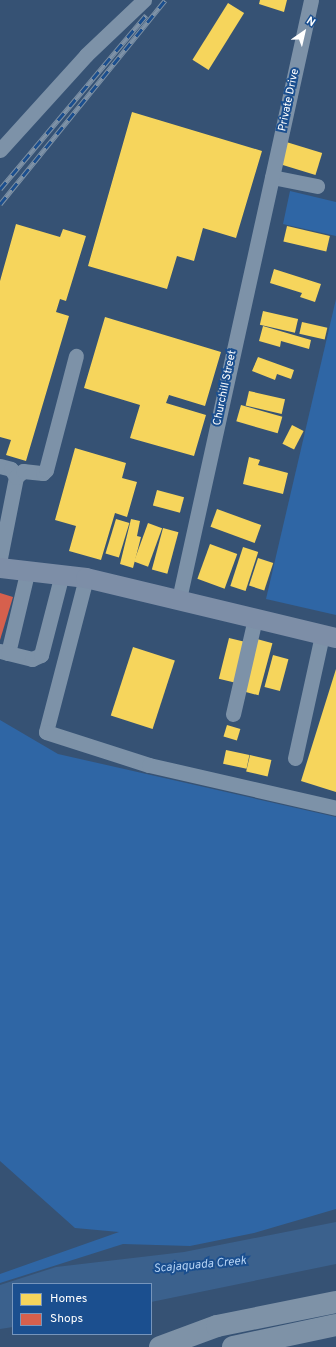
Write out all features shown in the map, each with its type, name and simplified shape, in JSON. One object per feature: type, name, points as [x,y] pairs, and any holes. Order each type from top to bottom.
[{"type":"highway","points":[[160,1347],[217,1326],[336,1302]]},
{"type":"highway","points":[[233,1347],[336,1325]]},
{"type":"main road","points":[[0,568],[28,569],[86,578],[329,636]]},
{"type":"street","points":[[0,150],[86,55],[144,0]]},
{"type":"street","name":"Private Drive","points":[[272,177],[311,0]]},
{"type":"street","points":[[272,177],[317,186]]},
{"type":"street","name":"Churchill Street","points":[[179,599],[272,177]]},
{"type":"street","points":[[0,558],[16,477],[23,471],[43,474],[46,470],[76,356]]},
{"type":"street","points":[[0,466],[11,469],[16,477]]},
{"type":"street","points":[[28,569],[4,652],[32,659],[41,655],[62,574]]},
{"type":"street","points":[[86,578],[46,732],[149,765],[336,808]]},
{"type":"street","points":[[233,714],[255,619]]},
{"type":"street","points":[[295,758],[329,636]]},
{"type":"shaded area","points":[[290,191],[336,202],[336,236],[283,224]]},
{"type":"shaded area","points":[[336,299],[336,615],[266,599]]},
{"type":"shaded area","points":[[0,720],[58,754],[336,817],[336,1209],[254,1233],[190,1246],[123,1244],[0,1283],[0,1274],[119,1232],[75,1228],[0,1161]]},
{"type":"water","name":"Scajaquada Creek","points":[[336,1222],[336,1264],[152,1302],[152,1283],[12,1283],[12,1327],[0,1329],[0,1285],[56,1267],[184,1252]]},
{"type":"building: Homes","points":[[260,0],[287,0],[284,12],[259,4]]},
{"type":"building: Homes","points":[[228,3],[244,13],[209,70],[192,60]]},
{"type":"building: Homes","points":[[132,112],[262,151],[236,238],[203,228],[194,261],[177,256],[167,289],[88,266]]},
{"type":"building: Homes","points":[[283,141],[322,153],[315,175],[276,163]]},
{"type":"building: Homes","points":[[16,224],[60,237],[63,229],[86,236],[66,301],[60,299],[56,312],[69,316],[26,461],[6,455],[11,440],[0,437],[0,281]]},
{"type":"building: Homes","points":[[287,226],[330,236],[326,251],[283,242]]},
{"type":"building: Homes","points":[[274,269],[321,284],[315,302],[300,297],[302,293],[270,283]]},
{"type":"building: Homes","points":[[263,311],[298,319],[295,333],[260,325]]},
{"type":"building: Homes","points":[[105,317],[221,352],[205,406],[169,395],[166,403],[206,415],[194,456],[130,438],[140,405],[84,388]]},
{"type":"building: Homes","points":[[302,322],[327,328],[325,340],[299,334]]},
{"type":"building: Homes","points":[[263,326],[311,340],[309,349],[281,341],[280,347],[259,341]]},
{"type":"building: Homes","points":[[258,357],[294,370],[291,379],[277,374],[275,380],[252,371]]},
{"type":"building: Homes","points":[[249,391],[285,399],[282,414],[246,406]]},
{"type":"building: Homes","points":[[241,405],[282,417],[278,433],[236,421]]},
{"type":"building: Homes","points":[[292,425],[304,431],[294,450],[282,444]]},
{"type":"building: Homes","points":[[75,448],[126,463],[122,478],[137,482],[127,517],[115,513],[101,560],[69,551],[76,526],[55,520]]},
{"type":"building: Homes","points":[[249,457],[260,460],[258,465],[288,473],[283,494],[243,484]]},
{"type":"building: Homes","points":[[157,490],[184,497],[180,513],[153,505]]},
{"type":"building: Homes","points":[[217,509],[261,525],[255,543],[211,527]]},
{"type":"building: Homes","points":[[116,519],[129,523],[119,558],[105,553]]},
{"type":"building: Homes","points":[[131,519],[140,521],[137,536],[141,537],[133,568],[120,564]]},
{"type":"building: Homes","points":[[148,523],[162,528],[148,567],[134,562]]},
{"type":"building: Homes","points":[[163,528],[178,532],[167,574],[152,570]]},
{"type":"building: Homes","points":[[210,544],[237,554],[225,589],[197,579]]},
{"type":"building: Homes","points":[[243,547],[258,552],[246,591],[230,586]]},
{"type":"building: Homes","points":[[258,558],[273,563],[264,591],[249,586]]},
{"type":"building: Homes","points":[[229,638],[245,642],[234,683],[219,679]]},
{"type":"building: Homes","points":[[257,639],[272,643],[258,695],[243,691]]},
{"type":"building: Homes","points":[[133,647],[175,661],[153,729],[111,715]]},
{"type":"building: Homes","points":[[273,655],[288,659],[280,691],[264,687]]},
{"type":"building: Homes","points":[[336,669],[336,792],[301,781]]},
{"type":"building: Homes","points":[[227,725],[240,729],[237,741],[223,736]]},
{"type":"building: Homes","points":[[226,750],[249,755],[247,769],[223,764]]},
{"type":"building: Homes","points":[[250,755],[271,760],[268,777],[246,772]]},
{"type":"building: Shops","points":[[0,593],[13,597],[0,640]]},
{"type":"railway","points":[[0,204],[165,0]]},
{"type":"railway","points":[[0,189],[146,15]]}]
